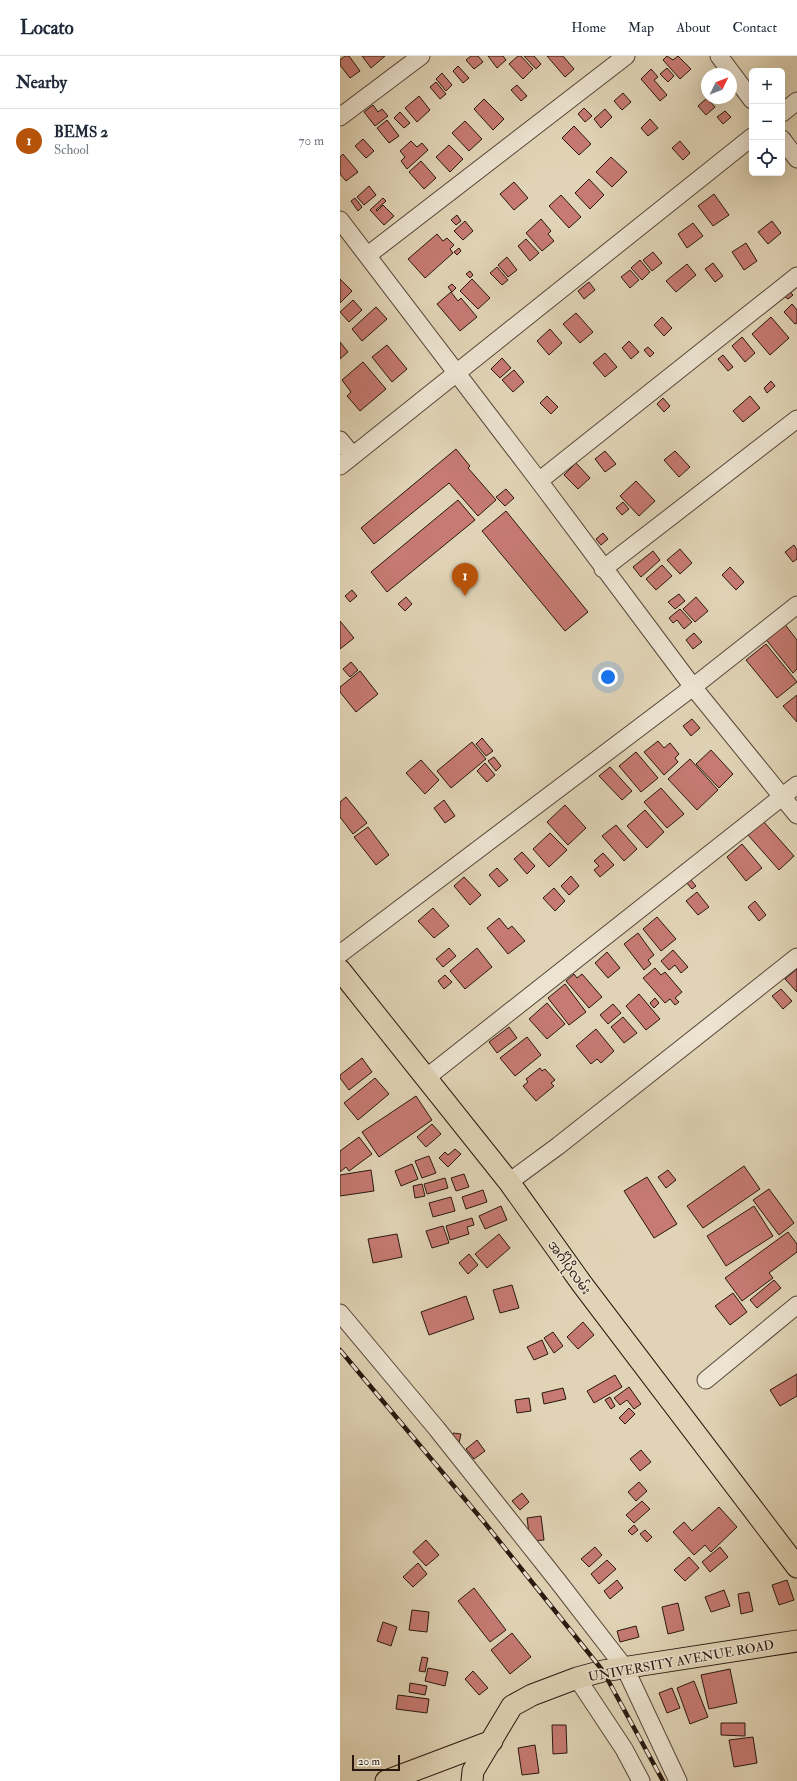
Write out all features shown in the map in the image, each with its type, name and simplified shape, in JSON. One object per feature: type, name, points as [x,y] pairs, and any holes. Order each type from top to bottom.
[{"type":"main road","name":"အင်္ဂါပိုလမ်း","points":[[340,970],[509,1182],[582,1284],[797,1567]]},
{"type":"main road","name":"UNIVERSITY AVENUE ROAD","points":[[472,1781],[473,1771],[512,1706],[532,1695],[577,1678],[603,1671],[797,1641]]},
{"type":"main road","points":[[386,1781],[492,1741]]},
{"type":"street","points":[[340,116],[421,56]]},
{"type":"street","points":[[368,255],[626,56]]},
{"type":"street","points":[[719,56],[749,96]]},
{"type":"street","points":[[785,111],[797,101]]},
{"type":"street","points":[[340,440],[346,461],[749,139]]},
{"type":"street","points":[[783,140],[797,159]]},
{"type":"street","points":[[340,220],[368,255],[693,688],[783,796],[797,815]]},
{"type":"street","points":[[539,482],[797,276]]},
{"type":"street","points":[[604,569],[797,418]]},
{"type":"street","points":[[340,954],[693,688],[797,605]]},
{"type":"street","points":[[426,1078],[797,785]]},
{"type":"street","points":[[509,1182],[558,1146],[797,958]]},
{"type":"street","points":[[706,1380],[797,1305]]},
{"type":"street","points":[[340,1313],[437,1430],[625,1668],[678,1781]]},
{"type":"street","points":[[577,1678],[624,1749],[640,1781]]},
{"type":"building","points":[[345,56],[349,56],[360,71],[350,78],[340,65],[340,60]]},
{"type":"building","points":[[362,56],[385,56],[371,68]]},
{"type":"building","points":[[471,56],[478,56],[483,62],[474,69],[466,60]]},
{"type":"building","points":[[488,56],[503,56],[506,60],[497,68]]},
{"type":"building","points":[[518,56],[521,56],[533,69],[523,79],[509,64]]},
{"type":"building","points":[[524,56],[534,56],[541,64],[536,69]]},
{"type":"building","points":[[547,56],[563,56],[574,69],[565,77]]},
{"type":"building","points":[[667,56],[673,60],[678,56],[691,69],[680,79],[663,60]]},
{"type":"building","points":[[458,66],[469,78],[463,83],[453,71]]},
{"type":"building","points":[[667,68],[674,76],[668,82],[660,74]]},
{"type":"building","points":[[651,69],[658,77],[654,80],[667,95],[660,101],[641,79]]},
{"type":"building","points":[[442,73],[452,85],[446,91],[436,79]]},
{"type":"building","points":[[436,82],[446,94],[440,99],[430,87]]},
{"type":"building","points":[[517,85],[527,96],[521,101],[511,90]]},
{"type":"building","points":[[623,93],[631,102],[622,110],[614,101]]},
{"type":"building","points":[[419,96],[430,110],[417,122],[405,108]]},
{"type":"building","points":[[484,99],[504,119],[493,130],[474,109]]},
{"type":"building","points":[[701,103],[712,104],[715,107],[706,115],[698,106]]},
{"type":"building","points":[[373,105],[378,112],[382,109],[388,116],[375,126],[364,112]]},
{"type":"building","points":[[584,108],[592,116],[585,122],[578,114]]},
{"type":"building","points":[[605,109],[612,117],[601,128],[594,119]]},
{"type":"building","points":[[725,111],[731,117],[723,124],[717,117]]},
{"type":"building","points":[[400,112],[410,123],[404,128],[394,118]]},
{"type":"building","points":[[650,119],[658,128],[648,136],[641,128]]},
{"type":"building","points":[[387,120],[399,136],[389,143],[377,128]]},
{"type":"building","points":[[465,121],[482,139],[469,151],[452,133]]},
{"type":"building","points":[[574,126],[591,144],[579,155],[562,138]]},
{"type":"building","points":[[363,139],[374,151],[366,158],[355,146]]},
{"type":"building","points":[[411,141],[417,147],[422,143],[428,150],[407,169],[401,161],[405,157],[400,151]]},
{"type":"building","points":[[680,141],[690,153],[683,160],[672,148]]},
{"type":"building","points":[[449,145],[463,159],[450,172],[436,157]]},
{"type":"building","points":[[343,154],[358,172],[346,181],[340,174],[340,157]]},
{"type":"building","points":[[611,157],[627,172],[612,187],[596,172]]},
{"type":"building","points":[[421,161],[436,178],[424,189],[409,172]]},
{"type":"building","points":[[589,179],[604,195],[590,209],[575,193]]},
{"type":"building","points":[[514,182],[528,198],[514,210],[500,194]]},
{"type":"building","points":[[369,186],[376,195],[364,205],[357,197]]},
{"type":"building","points":[[714,194],[729,215],[713,226],[698,206]]},
{"type":"building","points":[[561,195],[581,217],[569,228],[549,206]]},
{"type":"building","points":[[355,198],[362,207],[358,211],[351,201]]},
{"type":"building","points":[[383,198],[386,201],[376,210],[377,211],[383,205],[394,216],[384,225],[370,210]]},
{"type":"building","points":[[457,215],[461,221],[456,225],[451,220]]},
{"type":"building","points":[[541,219],[551,231],[548,234],[554,241],[542,251],[526,233]]},
{"type":"building","points":[[465,221],[473,231],[463,240],[454,231]]},
{"type":"building","points":[[772,221],[781,233],[768,244],[758,232]]},
{"type":"building","points":[[693,223],[703,236],[687,248],[678,234]]},
{"type":"building","points":[[437,234],[443,241],[447,238],[454,245],[450,249],[453,253],[425,278],[408,259]]},
{"type":"building","points":[[526,239],[539,253],[530,261],[518,246]]},
{"type":"building","points":[[746,243],[757,261],[744,270],[732,252]]},
{"type":"building","points":[[459,248],[461,251],[457,255],[454,252]]},
{"type":"building","points":[[653,252],[662,263],[652,271],[643,260]]},
{"type":"building","points":[[507,257],[517,270],[508,277],[498,265]]},
{"type":"building","points":[[640,260],[650,272],[642,280],[631,268]]},
{"type":"building","points":[[713,263],[723,276],[715,282],[705,269]]},
{"type":"building","points":[[687,264],[696,275],[676,292],[666,281]]},
{"type":"building","points":[[497,267],[508,280],[502,285],[490,273]]},
{"type":"building","points":[[630,270],[639,280],[630,288],[621,277]]},
{"type":"building","points":[[470,271],[473,275],[470,278],[466,274]]},
{"type":"building","points":[[340,279],[352,291],[340,303]]},
{"type":"building","points":[[472,279],[490,298],[478,309],[460,291]]},
{"type":"building","points":[[589,282],[595,290],[584,299],[578,291]]},
{"type":"building","points":[[452,284],[456,288],[452,292],[448,287]]},
{"type":"building","points":[[783,284],[793,295],[788,299],[783,295]]},
{"type":"building","points":[[451,292],[458,301],[461,298],[477,317],[460,331],[437,304]]},
{"type":"building","points":[[353,300],[362,310],[349,322],[340,312]]},
{"type":"building","points":[[792,304],[797,310],[797,323],[795,324],[784,312]]},
{"type":"building","points":[[376,307],[387,319],[362,341],[352,329]]},
{"type":"building","points":[[576,313],[593,332],[580,343],[563,324]]},
{"type":"building","points":[[662,317],[672,328],[664,336],[654,325]]},
{"type":"building","points":[[771,317],[789,338],[770,355],[752,334]]},
{"type":"building","points":[[550,329],[562,343],[549,355],[537,341]]},
{"type":"building","points":[[742,337],[755,353],[745,362],[732,346]]},
{"type":"building","points":[[629,341],[639,352],[631,359],[622,348]]},
{"type":"building","points":[[340,342],[348,352],[340,359]]},
{"type":"building","points":[[387,345],[407,369],[392,382],[372,357]]},
{"type":"building","points":[[648,347],[654,353],[650,357],[644,350]]},
{"type":"building","points":[[605,353],[617,367],[605,377],[593,363]]},
{"type":"building","points":[[723,355],[733,367],[728,371],[718,359]]},
{"type":"building","points":[[502,358],[511,368],[500,378],[491,369]]},
{"type":"building","points":[[363,362],[386,389],[360,411],[347,396],[351,392],[342,380]]},
{"type":"building","points":[[514,370],[524,382],[513,392],[502,380]]},
{"type":"building","points":[[771,381],[775,386],[767,393],[764,388]]},
{"type":"building","points":[[547,396],[558,407],[551,414],[540,403]]},
{"type":"building","points":[[750,396],[760,408],[743,422],[733,411]]},
{"type":"building","points":[[663,398],[670,406],[664,412],[657,404]]},
{"type":"building","points":[[456,449],[470,466],[468,468],[496,500],[478,516],[449,483],[374,544],[361,528]]},
{"type":"building","points":[[605,451],[616,464],[605,472],[595,459]]},
{"type":"building","points":[[675,451],[690,467],[679,477],[664,460]]},
{"type":"building","points":[[576,463],[590,478],[578,489],[564,475]]},
{"type":"building","points":[[636,481],[655,501],[639,516],[620,496]]},
{"type":"building","points":[[506,489],[514,498],[505,506],[496,497]]},
{"type":"building","points":[[458,500],[475,520],[387,592],[371,572]]},
{"type":"building","points":[[623,502],[629,509],[622,515],[616,508]]},
{"type":"building","points":[[506,511],[588,612],[565,631],[482,531]]},
{"type":"building","points":[[603,533],[608,539],[601,545],[596,539]]},
{"type":"building","points":[[794,545],[797,550],[797,559],[793,562],[785,552]]},
{"type":"building","points":[[680,549],[692,563],[680,574],[667,560]]},
{"type":"building","points":[[653,551],[660,560],[641,577],[633,567]]},
{"type":"building","points":[[662,565],[672,576],[656,590],[646,579]]},
{"type":"building","points":[[730,567],[744,582],[736,590],[722,575]]},
{"type":"building","points":[[352,590],[357,596],[350,602],[345,596]]},
{"type":"building","points":[[679,594],[685,601],[675,609],[668,602]]},
{"type":"building","points":[[406,597],[412,604],[405,611],[398,604]]},
{"type":"building","points":[[696,597],[708,611],[695,622],[683,609]]},
{"type":"building","points":[[680,609],[692,622],[684,629],[677,620],[673,623],[669,618]]},
{"type":"building","points":[[340,621],[354,638],[340,649]]},
{"type":"building","points":[[783,622],[797,640],[797,669],[793,673],[764,637]]},
{"type":"building","points":[[694,633],[702,642],[693,649],[686,640]]},
{"type":"building","points":[[766,644],[797,682],[777,698],[746,660]]},
{"type":"building","points":[[351,662],[358,670],[350,677],[343,669]]},
{"type":"building","points":[[360,671],[378,694],[356,712],[340,692],[340,687]]},
{"type":"building","points":[[797,695],[797,722],[783,706]]},
{"type":"building","points":[[692,719],[700,728],[691,736],[683,726]]},
{"type":"building","points":[[482,738],[493,751],[486,756],[476,744]]},
{"type":"building","points":[[658,741],[664,748],[670,743],[679,754],[675,758],[678,762],[664,775],[644,752]]},
{"type":"building","points":[[472,742],[486,759],[451,788],[437,771]]},
{"type":"building","points":[[711,750],[733,774],[719,788],[696,764]]},
{"type":"building","points":[[636,752],[658,778],[641,792],[619,766]]},
{"type":"building","points":[[494,757],[501,766],[496,771],[488,761]]},
{"type":"building","points":[[690,759],[718,790],[697,810],[668,779]]},
{"type":"building","points":[[421,760],[439,780],[425,794],[406,773]]},
{"type":"building","points":[[485,763],[495,775],[487,782],[477,771]]},
{"type":"building","points":[[610,767],[632,791],[622,800],[599,776]]},
{"type":"building","points":[[661,788],[684,814],[667,828],[644,802]]},
{"type":"building","points":[[346,797],[367,823],[353,834],[340,817],[340,802]]},
{"type":"building","points":[[444,800],[455,816],[445,823],[434,808]]},
{"type":"building","points":[[565,805],[586,828],[568,845],[547,822]]},
{"type":"building","points":[[645,810],[664,832],[647,848],[627,826]]},
{"type":"building","points":[[763,821],[794,856],[779,870],[748,835]]},
{"type":"building","points":[[616,825],[637,849],[624,861],[602,836]]},
{"type":"building","points":[[368,827],[389,855],[376,865],[354,837]]},
{"type":"building","points":[[550,833],[567,850],[549,867],[533,849]]},
{"type":"building","points":[[742,844],[762,868],[746,881],[727,857]]},
{"type":"building","points":[[522,852],[535,866],[527,874],[514,859]]},
{"type":"building","points":[[603,853],[614,865],[600,877],[594,870],[599,866],[594,861]]},
{"type":"building","points":[[497,868],[508,880],[499,887],[489,875]]},
{"type":"building","points":[[571,876],[579,886],[569,895],[561,886]]},
{"type":"building","points":[[464,877],[481,895],[470,905],[454,886]]},
{"type":"building","points":[[690,879],[696,886],[692,889],[686,882]]},
{"type":"building","points":[[554,888],[565,901],[555,911],[543,898]]},
{"type":"building","points":[[697,892],[709,907],[698,915],[686,901]]},
{"type":"building","points":[[755,901],[766,915],[759,921],[748,907]]},
{"type":"building","points":[[433,908],[449,926],[434,938],[418,921]]},
{"type":"building","points":[[657,917],[676,939],[661,951],[643,929]]},
{"type":"building","points":[[499,918],[508,929],[512,926],[525,941],[508,954],[487,928]]},
{"type":"building","points":[[638,933],[654,955],[648,960],[651,964],[644,970],[624,944]]},
{"type":"building","points":[[449,948],[456,956],[443,967],[436,959]]},
{"type":"building","points":[[477,948],[492,967],[465,989],[450,971]]},
{"type":"building","points":[[673,950],[688,967],[681,973],[675,965],[669,970],[661,961]]},
{"type":"building","points":[[607,952],[620,968],[608,978],[595,963]]},
{"type":"building","points":[[655,968],[661,975],[665,972],[682,992],[675,998],[679,1002],[675,1005],[670,999],[665,1003],[643,978]]},
{"type":"building","points":[[797,969],[797,992],[785,979]]},
{"type":"building","points":[[574,974],[577,978],[582,974],[602,997],[589,1008],[566,981]]},
{"type":"building","points":[[445,975],[452,982],[444,989],[438,981]]},
{"type":"building","points":[[565,984],[586,1012],[569,1025],[548,998]]},
{"type":"building","points":[[781,989],[792,1001],[783,1009],[772,996]]},
{"type":"building","points":[[639,994],[660,1019],[646,1030],[626,1006]]},
{"type":"building","points":[[655,998],[659,1003],[654,1008],[650,1003]]},
{"type":"building","points":[[547,1003],[565,1024],[547,1039],[529,1019]]},
{"type":"building","points":[[613,1004],[621,1013],[608,1024],[600,1015]]},
{"type":"building","points":[[623,1017],[637,1033],[624,1043],[611,1027]]},
{"type":"building","points":[[509,1027],[517,1038],[497,1053],[489,1042]]},
{"type":"building","points":[[596,1029],[614,1051],[601,1063],[597,1059],[591,1064],[576,1046]]},
{"type":"building","points":[[527,1037],[541,1055],[515,1076],[500,1058]]},
{"type":"building","points":[[362,1058],[372,1072],[349,1090],[340,1078],[340,1075]]},
{"type":"building","points":[[540,1068],[542,1071],[545,1069],[555,1080],[551,1083],[554,1086],[536,1101],[523,1086],[528,1082],[526,1079]]},
{"type":"building","points":[[375,1078],[389,1094],[358,1120],[344,1103]]},
{"type":"building","points":[[416,1096],[432,1120],[379,1157],[362,1132]]},
{"type":"building","points":[[432,1124],[441,1134],[426,1147],[417,1137]]},
{"type":"building","points":[[359,1137],[372,1154],[349,1171],[346,1167],[340,1172],[340,1151]]},
{"type":"building","points":[[455,1149],[461,1154],[448,1167],[439,1158],[445,1152],[448,1155]]},
{"type":"building","points":[[429,1156],[436,1173],[422,1178],[415,1161]]},
{"type":"building","points":[[412,1164],[418,1179],[401,1186],[395,1171]]},
{"type":"building","points":[[744,1166],[760,1189],[703,1228],[687,1206]]},
{"type":"building","points":[[371,1170],[374,1191],[340,1196],[340,1175]]},
{"type":"building","points":[[668,1170],[676,1180],[666,1188],[658,1177]]},
{"type":"building","points":[[464,1174],[469,1187],[456,1191],[451,1178]]},
{"type":"building","points":[[647,1177],[677,1224],[654,1238],[624,1191]]},
{"type":"building","points":[[445,1178],[448,1188],[427,1194],[424,1184]]},
{"type":"building","points":[[422,1184],[425,1196],[415,1198],[413,1186]]},
{"type":"building","points":[[769,1189],[794,1223],[779,1235],[753,1200]]},
{"type":"building","points":[[483,1190],[487,1202],[466,1209],[462,1197]]},
{"type":"building","points":[[451,1197],[455,1211],[433,1217],[429,1203]]},
{"type":"building","points":[[501,1206],[507,1220],[485,1229],[479,1216]]},
{"type":"building","points":[[754,1206],[773,1236],[726,1266],[707,1236]]},
{"type":"building","points":[[472,1218],[474,1225],[467,1227],[469,1234],[450,1240],[446,1226]]},
{"type":"building","points":[[443,1226],[449,1243],[432,1248],[426,1231]]},
{"type":"building","points":[[788,1232],[797,1244],[797,1252],[769,1273],[773,1278],[742,1301],[725,1278]]},
{"type":"building","points":[[397,1234],[402,1257],[373,1263],[368,1239]]},
{"type":"building","points":[[499,1234],[510,1248],[487,1268],[475,1254]]},
{"type":"building","points":[[469,1254],[478,1265],[468,1274],[459,1263]]},
{"type":"building","points":[[774,1280],[781,1288],[757,1308],[750,1300]]},
{"type":"building","points":[[512,1285],[519,1308],[500,1313],[493,1290]]},
{"type":"building","points":[[733,1293],[747,1312],[730,1325],[715,1306]]},
{"type":"building","points":[[466,1296],[474,1319],[429,1335],[421,1312]]},
{"type":"building","points":[[583,1322],[594,1335],[578,1349],[567,1337]]},
{"type":"building","points":[[553,1332],[563,1346],[554,1353],[544,1338]]},
{"type":"building","points":[[542,1340],[548,1354],[534,1360],[527,1347]]},
{"type":"building","points":[[797,1374],[797,1396],[780,1406],[770,1390]]},
{"type":"building","points":[[615,1375],[622,1387],[594,1403],[587,1391]]},
{"type":"building","points":[[629,1387],[641,1404],[634,1409],[627,1400],[620,1405],[614,1398]]},
{"type":"building","points":[[563,1388],[566,1399],[544,1404],[542,1393]]},
{"type":"building","points":[[610,1397],[615,1406],[611,1409],[605,1400]]},
{"type":"building","points":[[529,1398],[531,1411],[517,1413],[515,1400]]},
{"type":"building","points":[[629,1408],[635,1414],[625,1424],[619,1418]]},
{"type":"building","points":[[453,1433],[461,1434],[459,1443],[452,1442]]},
{"type":"building","points":[[477,1440],[485,1451],[474,1459],[466,1449]]},
{"type":"building","points":[[641,1450],[651,1462],[640,1471],[630,1459]]},
{"type":"building","points":[[639,1482],[647,1491],[636,1501],[628,1492]]},
{"type":"building","points":[[522,1493],[529,1502],[520,1510],[512,1501]]},
{"type":"building","points":[[642,1501],[650,1509],[634,1523],[626,1515]]},
{"type":"building","points":[[719,1507],[737,1527],[711,1552],[705,1545],[694,1555],[673,1532],[684,1522],[692,1531]]},
{"type":"building","points":[[541,1516],[544,1540],[530,1541],[527,1518]]},
{"type":"building","points":[[634,1525],[638,1530],[632,1535],[628,1531]]},
{"type":"building","points":[[645,1530],[652,1537],[647,1542],[640,1534]]},
{"type":"building","points":[[426,1540],[439,1555],[426,1566],[413,1552]]},
{"type":"building","points":[[595,1547],[602,1555],[589,1567],[581,1559]]},
{"type":"building","points":[[720,1547],[728,1557],[710,1572],[702,1562]]},
{"type":"building","points":[[689,1557],[699,1568],[685,1581],[674,1570]]},
{"type":"building","points":[[607,1560],[616,1569],[599,1584],[591,1574]]},
{"type":"building","points":[[418,1563],[427,1574],[413,1587],[403,1577]]},
{"type":"building","points":[[617,1580],[623,1588],[610,1599],[604,1591]]},
{"type":"building","points":[[787,1580],[794,1600],[779,1605],[772,1585]]},
{"type":"building","points":[[474,1588],[506,1630],[490,1642],[458,1601]]},
{"type":"building","points":[[724,1590],[730,1606],[711,1612],[705,1597]]},
{"type":"building","points":[[749,1592],[753,1611],[741,1614],[738,1594]]},
{"type":"building","points":[[678,1603],[684,1630],[668,1634],[662,1607]]},
{"type":"building","points":[[412,1610],[429,1612],[427,1632],[409,1630]]},
{"type":"building","points":[[383,1622],[397,1627],[391,1646],[377,1641]]},
{"type":"building","points":[[636,1626],[639,1637],[620,1642],[617,1631]]},
{"type":"building","points":[[512,1633],[531,1657],[510,1674],[491,1650]]},
{"type":"building","points":[[422,1657],[428,1658],[425,1672],[419,1671]]},
{"type":"building","points":[[428,1668],[448,1672],[445,1686],[425,1681]]},
{"type":"building","points":[[730,1669],[737,1703],[709,1709],[701,1675]]},
{"type":"building","points":[[473,1671],[488,1688],[479,1695],[465,1679]]},
{"type":"building","points":[[694,1681],[708,1717],[690,1724],[677,1688]]},
{"type":"building","points":[[410,1683],[427,1686],[425,1695],[409,1692]]},
{"type":"building","points":[[672,1688],[680,1708],[667,1713],[659,1693]]},
{"type":"building","points":[[398,1695],[429,1699],[427,1713],[396,1709]]},
{"type":"building","points":[[721,1723],[745,1723],[745,1736],[721,1735]]},
{"type":"building","points":[[552,1725],[566,1725],[567,1753],[553,1754]]},
{"type":"building","points":[[753,1737],[757,1763],[734,1767],[729,1740]]},
{"type":"building","points":[[535,1745],[539,1773],[522,1775],[518,1748]]},
{"type":"railway","points":[[340,1350],[484,1522],[603,1671],[663,1781]]},
{"type":"place","name":"BEMS 2","points":[[465,596]]}]
